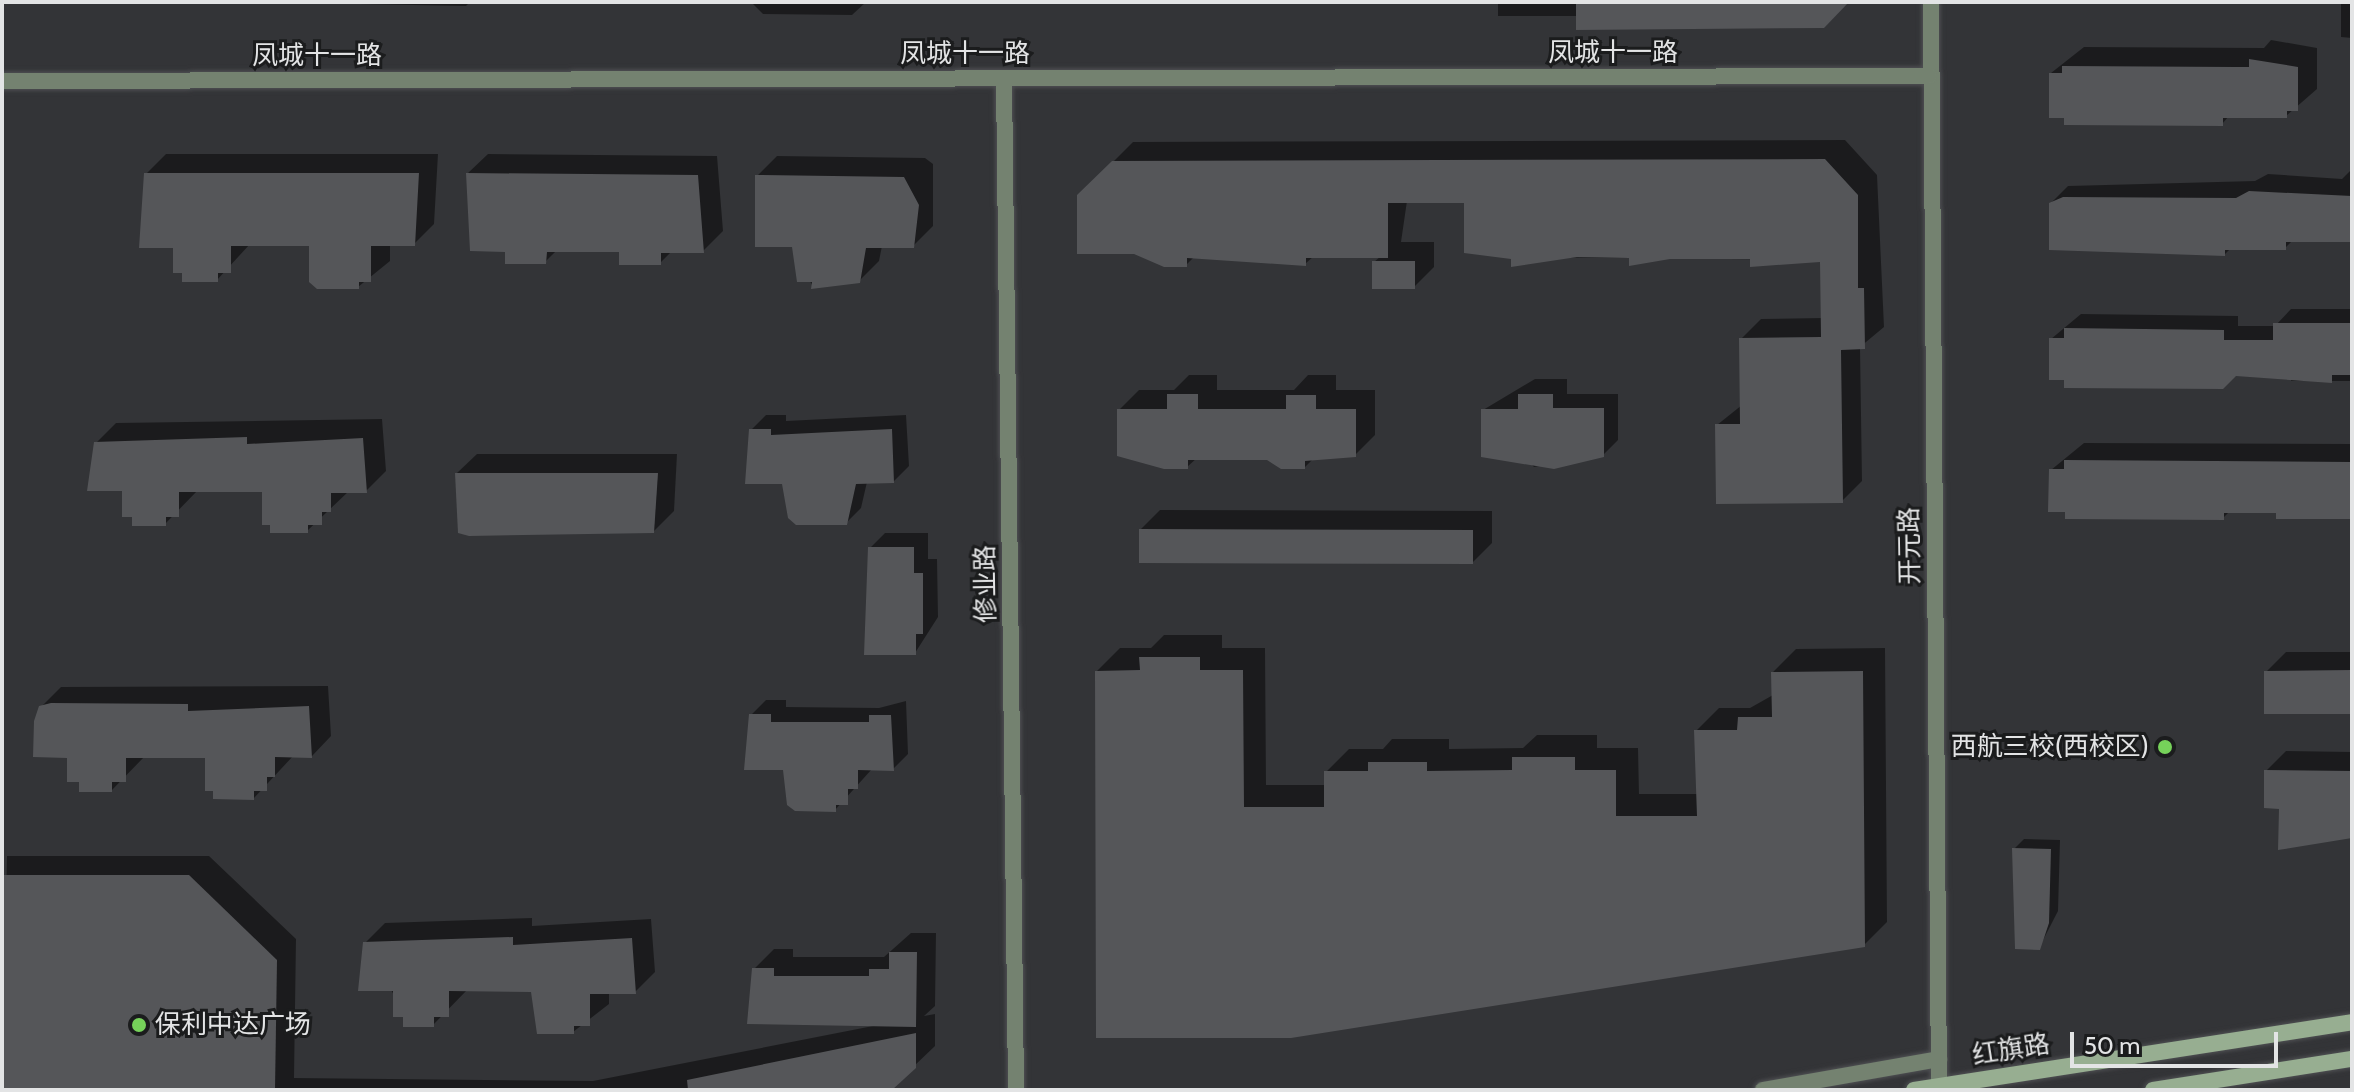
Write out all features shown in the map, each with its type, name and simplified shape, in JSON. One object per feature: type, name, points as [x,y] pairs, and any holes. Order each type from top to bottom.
[{"type":"main road","name":"红旗路","points":[[1914,1090],[2352,1022]]},
{"type":"main road","points":[[2153,1090],[2352,1059]]},
{"type":"street","name":"开元路","points":[[1931,2],[1929,76],[1939,1088]]},
{"type":"street","name":"凤城十一路","points":[[2,81],[1929,76]]},
{"type":"street","name":"修业路","points":[[1004,78],[1016,1090]]},
{"type":"street","points":[[1763,1090],[1939,1059]]},
{"type":"building","points":[[1576,2],[1849,2],[1824,28],[1576,30]]},
{"type":"building","points":[[2249,59],[2298,67],[2298,111],[2287,111],[2287,118],[2223,118],[2223,126],[2064,125],[2064,118],[2049,118],[2049,73],[2062,73],[2062,66],[2249,67]]},
{"type":"building","points":[[1825,159],[1858,195],[1858,288],[1864,288],[1865,349],[1841,350],[1843,503],[1716,504],[1715,424],[1740,424],[1739,338],[1821,337],[1820,262],[1750,267],[1750,259],[1670,259],[1629,266],[1629,258],[1577,257],[1511,267],[1511,259],[1464,253],[1464,203],[1388,203],[1388,258],[1306,258],[1306,266],[1187,258],[1187,267],[1164,267],[1134,254],[1077,254],[1077,195],[1112,161]]},
{"type":"building","points":[[144,173],[419,173],[415,246],[371,246],[371,282],[359,282],[359,289],[317,289],[309,282],[309,246],[231,246],[231,273],[218,273],[218,282],[182,282],[182,273],[173,273],[173,248],[139,248]]},
{"type":"building","points":[[466,173],[698,175],[704,253],[661,253],[661,265],[619,265],[619,252],[547,252],[546,264],[505,264],[505,252],[470,251]]},
{"type":"building","points":[[755,175],[904,177],[919,205],[914,248],[866,248],[860,283],[811,289],[812,282],[797,282],[792,247],[755,247]]},
{"type":"building","points":[[2249,191],[2352,196],[2352,242],[2286,242],[2286,250],[2225,250],[2225,256],[2049,250],[2049,203],[2063,197],[2236,198]]},
{"type":"building","points":[[1372,261],[1415,261],[1415,289],[1372,289]]},
{"type":"building","points":[[2273,323],[2352,323],[2352,375],[2332,375],[2332,383],[2236,376],[2223,389],[2064,388],[2064,380],[2049,380],[2049,338],[2064,338],[2064,328],[2224,330],[2224,340],[2273,340]]},
{"type":"building","points":[[1167,394],[1198,394],[1198,409],[1286,409],[1286,395],[1316,395],[1316,409],[1356,409],[1356,457],[1305,461],[1305,469],[1281,469],[1267,460],[1188,460],[1188,469],[1164,469],[1117,456],[1117,409],[1167,409]]},
{"type":"building","points":[[1518,394],[1553,394],[1553,408],[1604,408],[1604,457],[1554,469],[1481,457],[1481,409],[1518,409]]},
{"type":"building","points":[[749,429],[771,429],[771,435],[892,429],[894,483],[856,484],[847,525],[796,525],[788,518],[782,484],[745,484]]},
{"type":"building","points":[[247,437],[247,444],[363,438],[367,493],[331,493],[331,512],[322,512],[322,525],[308,525],[308,533],[270,533],[270,525],[262,525],[262,492],[179,492],[179,517],[166,517],[166,526],[132,526],[132,517],[122,517],[122,491],[87,491],[94,442]]},
{"type":"building","points":[[2064,460],[2352,462],[2352,519],[2276,519],[2276,513],[2224,513],[2224,520],[2065,519],[2065,512],[2048,512],[2049,469],[2064,469]]},
{"type":"building","points":[[455,473],[658,473],[654,533],[469,536],[458,533]]},
{"type":"building","points":[[1139,529],[1473,530],[1473,564],[1139,563]]},
{"type":"building","points":[[868,547],[914,547],[914,573],[923,573],[923,634],[916,634],[916,655],[864,655]]},
{"type":"building","points":[[1139,657],[1200,657],[1200,670],[1243,670],[1244,807],[1324,807],[1324,771],[1368,771],[1368,762],[1427,762],[1427,771],[1512,770],[1512,757],[1575,757],[1575,770],[1616,770],[1616,816],[1697,816],[1694,730],[1737,730],[1738,717],[1772,717],[1771,672],[1863,671],[1865,947],[1291,1038],[1096,1038],[1095,671],[1140,670]]},
{"type":"building","points":[[2352,670],[2352,714],[2264,714],[2264,671]]},
{"type":"building","points":[[51,703],[188,704],[188,711],[309,706],[312,758],[275,757],[275,777],[267,777],[267,791],[254,791],[254,800],[213,799],[213,791],[205,791],[205,758],[126,758],[126,782],[112,782],[112,792],[79,792],[79,782],[67,782],[67,758],[33,757],[34,721],[39,706]]},
{"type":"building","points":[[749,714],[771,714],[771,722],[869,722],[869,715],[891,715],[894,771],[858,770],[858,789],[848,789],[848,805],[836,805],[836,812],[795,811],[787,805],[783,770],[744,770]]},
{"type":"building","points":[[2264,770],[2352,771],[2352,838],[2278,850],[2279,809],[2264,808]]},
{"type":"building","points":[[2012,848],[2051,849],[2049,923],[2040,950],[2015,949]]},
{"type":"building","name":"保利中达广场","points":[[2,875],[189,875],[277,960],[275,1090],[2,1090]]},
{"type":"building","points":[[513,937],[513,945],[632,938],[636,994],[590,994],[590,1026],[574,1026],[574,1034],[537,1034],[531,992],[449,991],[449,1017],[434,1017],[434,1027],[403,1027],[403,1017],[393,1017],[393,991],[358,991],[363,942]]},
{"type":"building","points":[[889,952],[917,952],[916,1027],[747,1024],[752,968],[774,968],[774,976],[869,976],[869,969],[889,969]]},
{"type":"building","points":[[916,1033],[916,1068],[892,1090],[688,1090],[687,1080]]},
{"type":"place","name":"西航三校(西校区)","points":[[2165,747]]},
{"type":"place","name":"保利中达广场","points":[[139,1025]]}]
